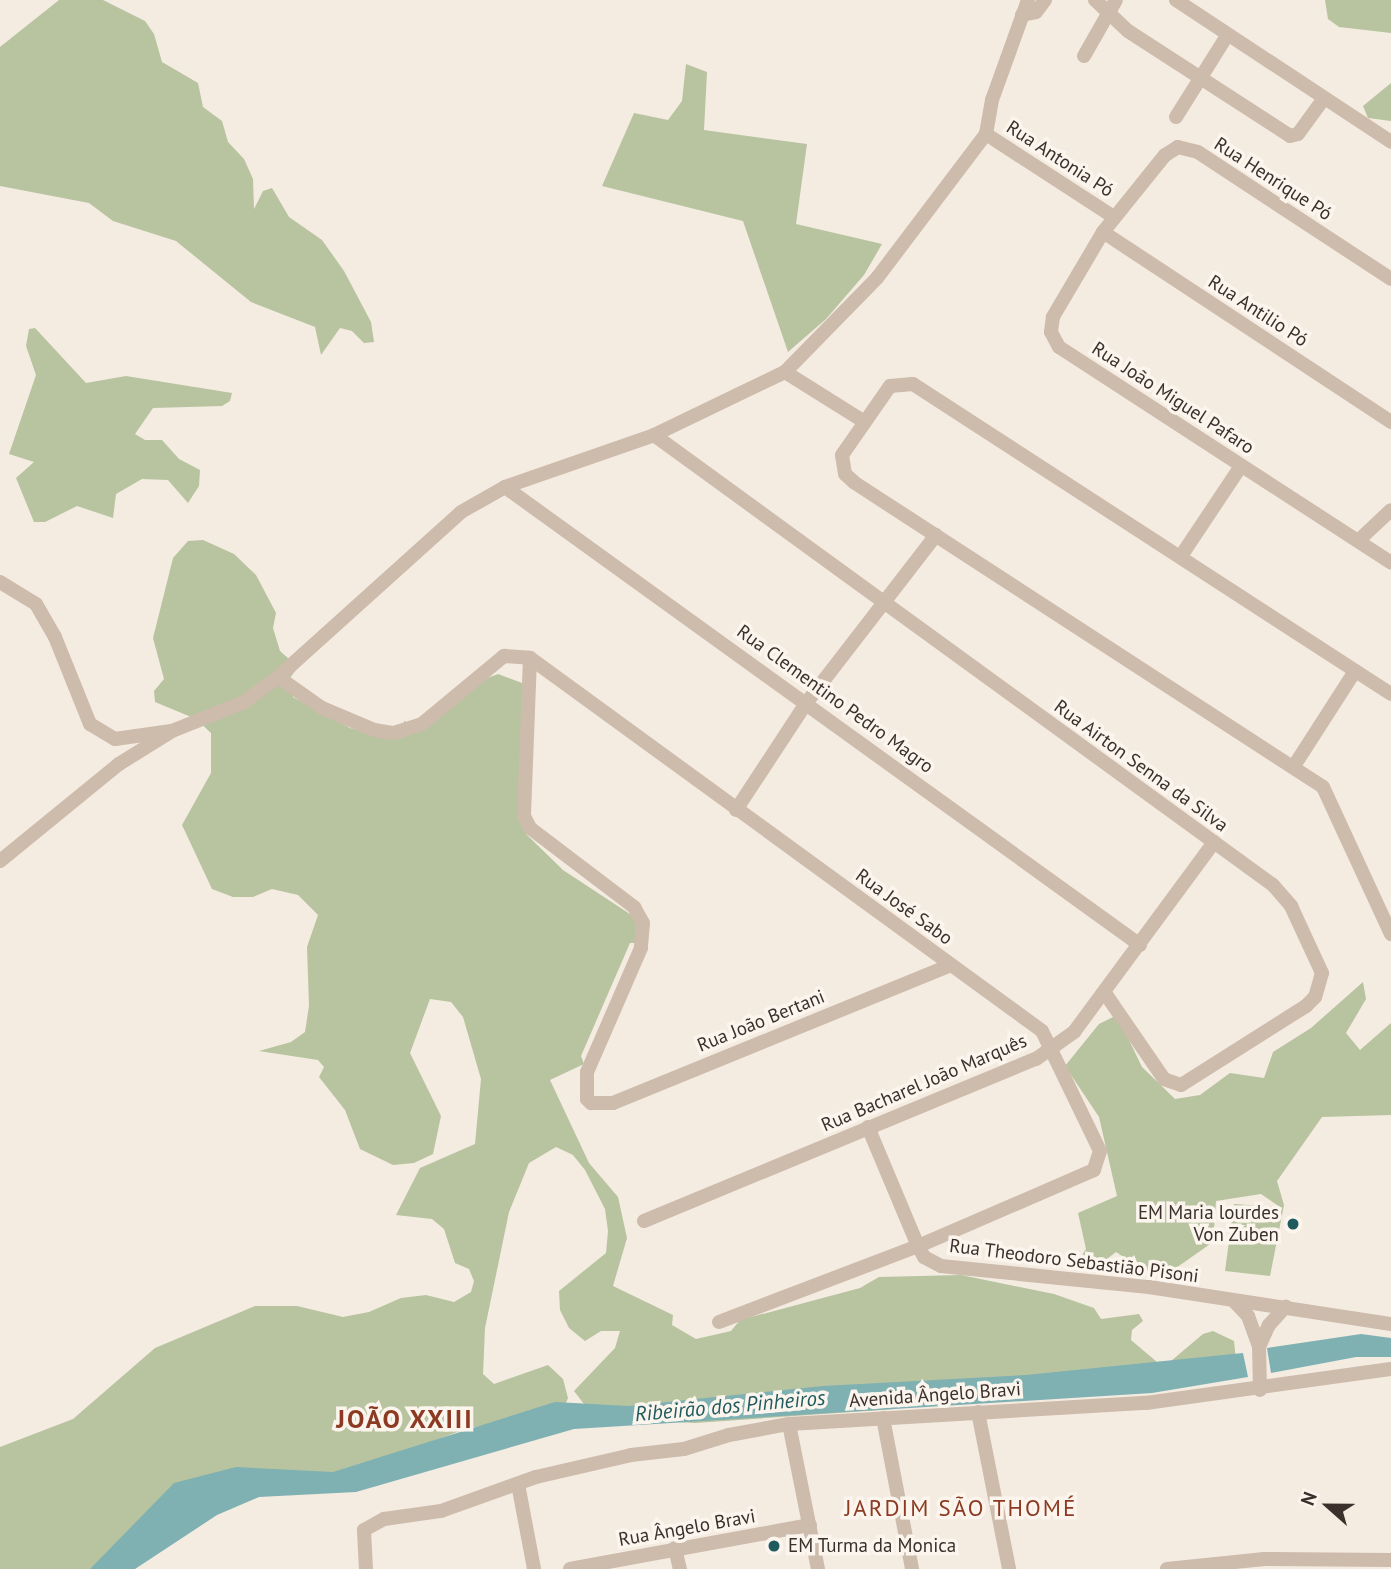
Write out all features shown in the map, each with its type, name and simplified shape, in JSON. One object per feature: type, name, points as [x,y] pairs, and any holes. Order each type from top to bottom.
[{"type":"street","points":[[0,861],[119,764],[172,731],[244,702],[278,677],[413,552],[461,512],[505,487],[654,435],[785,372],[877,278],[986,134],[1027,0]]},
{"type":"street","points":[[1022,15],[1036,12],[1045,0]]},
{"type":"street","points":[[1095,0],[1107,15],[1200,80],[1290,135],[1298,134],[1320,104]]},
{"type":"street","points":[[1084,56],[1116,0]]},
{"type":"street","points":[[1176,0],[1391,142]]},
{"type":"street","points":[[1176,117],[1223,42]]},
{"type":"street","name":"Rua Antonia Pó","points":[[986,134],[1114,217]]},
{"type":"street","name":"Rua Henrique Pó","points":[[1114,217],[1165,155],[1186,146],[1391,279]]},
{"type":"street","name":"Rua João Miguel Pafaro","points":[[1114,217],[1054,317],[1054,340],[1391,563]]},
{"type":"street","name":"Rua Antilio Pó","points":[[1103,232],[1391,422]]},
{"type":"street","points":[[785,372],[863,421]]},
{"type":"street","points":[[1391,694],[913,384],[890,386],[842,454],[845,474],[1323,787],[1336,808],[1391,934]]},
{"type":"street","name":"Rua Airton Senna da Silva","points":[[654,435],[1273,885],[1291,906],[1322,973],[1315,997],[1195,1080],[1181,1085],[1164,1079],[1105,993]]},
{"type":"street","points":[[1181,556],[1241,466]]},
{"type":"street","name":"Rua Clementino Pedro Magro","points":[[505,487],[807,702],[1140,946]]},
{"type":"street","points":[[1358,541],[1391,510]]},
{"type":"street","points":[[736,810],[807,702],[936,535]]},
{"type":"street","points":[[0,582],[36,604],[55,636],[90,724],[115,739],[172,731]]},
{"type":"street","points":[[278,677],[322,708],[374,730],[394,733],[422,724],[504,656],[530,658]]},
{"type":"street","name":"Rua José Sabo","points":[[530,658],[1027,1019],[1052,1048],[1100,1151],[1094,1170],[918,1246],[719,1322]]},
{"type":"street","name":"Rua João Bertani","points":[[530,658],[524,816],[530,828],[634,907],[643,923],[641,948],[587,1072],[587,1099],[597,1106],[613,1103],[951,965]]},
{"type":"street","points":[[1294,766],[1354,671]]},
{"type":"street","name":"Rua Bacharel João Marquês","points":[[644,1220],[1036,1059],[1074,1032],[1140,946],[1214,842]]},
{"type":"street","points":[[868,1127],[918,1246]]},
{"type":"street","name":"Rua Theodoro Sebastião Pisoni","points":[[918,1246],[924,1257],[951,1269],[1149,1287],[1391,1324]]},
{"type":"street","points":[[1233,1300],[1248,1316],[1259,1348],[1260,1390]]},
{"type":"street","points":[[1259,1348],[1269,1325],[1286,1306]]},
{"type":"street","name":"Avenida Ângelo Bravi","points":[[366,1569],[362,1536],[368,1526],[441,1511],[518,1485],[536,1476],[789,1424],[1146,1402],[1260,1390],[1391,1369]]},
{"type":"street","points":[[978,1412],[1009,1569]]},
{"type":"street","points":[[883,1418],[912,1569]]},
{"type":"street","points":[[789,1424],[818,1569]]},
{"type":"street","points":[[518,1485],[534,1569]]},
{"type":"street","name":"Rua Ângelo Bravi","points":[[570,1569],[810,1525]]},
{"type":"street","points":[[676,1548],[680,1569]]},
{"type":"street","points":[[1167,1569],[1264,1559],[1391,1560]]},
{"type":"green space","points":[[59,0],[103,0],[145,21],[154,34],[162,62],[198,83],[203,107],[222,121],[228,142],[244,159],[253,179],[254,209],[263,191],[272,188],[289,217],[322,240],[344,271],[371,322],[374,342],[364,343],[352,331],[340,328],[321,355],[315,327],[251,302],[176,241],[113,221],[89,203],[0,186],[0,47]]},
{"type":"green space","points":[[1325,0],[1391,0],[1391,33],[1339,27],[1328,19]]},
{"type":"green space","points":[[686,64],[707,72],[704,130],[807,144],[796,224],[882,244],[864,275],[826,319],[788,352],[743,221],[602,186],[634,113],[668,120],[682,101]]},
{"type":"green space","points":[[1391,83],[1391,121],[1368,118],[1363,106]]},
{"type":"green space","points":[[35,328],[86,383],[126,376],[232,393],[230,401],[222,406],[153,408],[135,434],[145,440],[162,440],[179,459],[200,470],[199,486],[188,503],[168,480],[142,479],[116,494],[113,518],[77,506],[45,522],[34,522],[16,478],[34,462],[9,454],[36,375],[26,346],[29,329]]},
{"type":"green space","points":[[203,540],[234,554],[256,575],[276,613],[273,628],[280,651],[298,667],[290,678],[293,697],[350,728],[383,736],[404,731],[404,721],[415,725],[469,685],[498,674],[522,683],[526,834],[563,870],[639,920],[636,943],[630,943],[581,1056],[584,1064],[550,1080],[589,1163],[618,1197],[627,1238],[613,1286],[673,1315],[672,1325],[696,1339],[731,1331],[740,1320],[860,1288],[879,1277],[961,1275],[1054,1294],[1094,1308],[1101,1319],[1139,1314],[1143,1321],[1132,1330],[1131,1340],[1157,1362],[1171,1361],[1203,1334],[1213,1331],[1234,1341],[1236,1360],[927,1397],[895,1409],[695,1423],[594,1417],[574,1391],[615,1348],[620,1331],[601,1331],[585,1341],[569,1328],[560,1310],[559,1291],[606,1253],[608,1231],[605,1209],[585,1170],[573,1155],[556,1147],[529,1163],[509,1212],[485,1328],[483,1374],[494,1384],[548,1365],[563,1379],[568,1398],[561,1415],[468,1428],[329,1480],[221,1496],[116,1569],[0,1569],[0,1447],[73,1419],[155,1348],[255,1306],[297,1306],[343,1317],[369,1312],[401,1298],[426,1295],[454,1302],[471,1292],[474,1281],[469,1269],[455,1263],[444,1229],[432,1219],[396,1215],[420,1168],[475,1144],[481,1079],[463,1017],[451,1002],[430,999],[410,1053],[441,1116],[433,1154],[414,1163],[393,1165],[360,1149],[345,1110],[319,1077],[324,1067],[318,1060],[259,1051],[291,1042],[305,1032],[309,1006],[307,947],[318,915],[298,895],[272,889],[253,897],[233,897],[212,889],[182,825],[211,773],[211,733],[196,719],[155,702],[154,691],[164,679],[153,638],[173,558],[188,541]]},
{"type":"green space","points":[[1363,982],[1366,999],[1346,1033],[1360,1050],[1391,1023],[1391,1115],[1322,1117],[1277,1181],[1284,1205],[1270,1276],[1225,1271],[1234,1204],[1280,1207],[1261,1194],[1216,1201],[1213,1242],[1166,1275],[1142,1269],[1116,1252],[1091,1271],[1076,1265],[1086,1249],[1078,1213],[1117,1196],[1099,1117],[1065,1066],[1099,1024],[1117,1015],[1142,1067],[1175,1099],[1200,1095],[1230,1073],[1264,1078],[1273,1052],[1311,1028]]},
{"type":"water","points":[[1361,1334],[1391,1338],[1391,1357],[1356,1357],[1271,1373],[1267,1348]]},
{"type":"water","name":"Ribeirão dos Pinheiros","points":[[1243,1353],[1248,1377],[1152,1393],[574,1429],[356,1492],[259,1497],[217,1515],[135,1569],[90,1569],[174,1483],[236,1467],[333,1472],[555,1402],[628,1406],[823,1386],[1026,1375]]},
{"type":"place","name":"EM Maria lourdes Von Zuben","points":[[1293,1224]]},
{"type":"place","name":"EM Turma da Monica","points":[[774,1546]]},
{"type":"district","name":"JOÃO XXIII","points":[[405,1419]]},
{"type":"district","name":"JARDIM SÃO THOMÉ","points":[[961,1508]]}]
